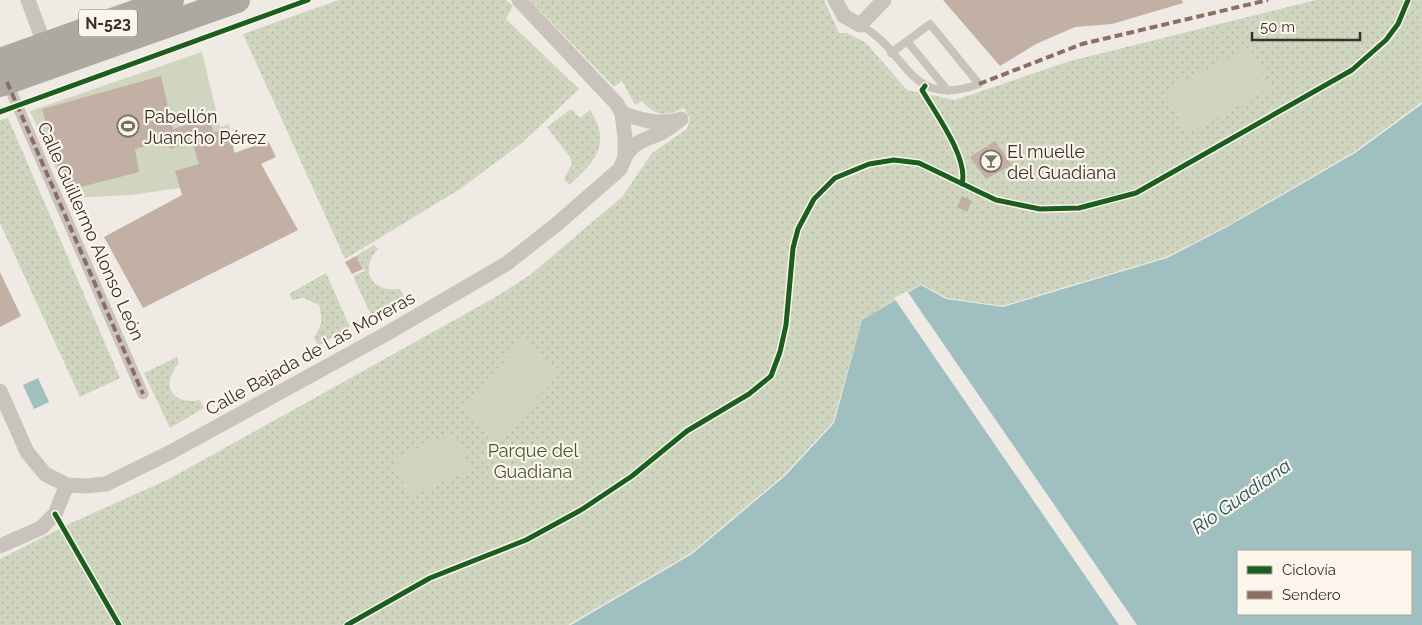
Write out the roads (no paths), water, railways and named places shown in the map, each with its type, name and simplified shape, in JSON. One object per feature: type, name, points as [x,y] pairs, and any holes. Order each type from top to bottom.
[{"type":"highway","name":"N-523","points":[[2,76],[45,46],[171,0]]},
{"type":"highway","name":"N-523","points":[[2,76],[136,36],[237,0]]},
{"type":"highway","points":[[45,46],[52,53],[62,54],[118,36],[136,36]]},
{"type":"street","points":[[28,0],[45,46]]},
{"type":"street","points":[[520,0],[611,94],[622,113],[625,157]]},
{"type":"street","points":[[835,0],[844,16],[860,25],[884,0]]},
{"type":"street","name":"Calle Guillermo Alonso León","points":[[2,76],[143,394]]},
{"type":"street","name":"Calle Bajada de Las Moreras","points":[[67,485],[106,484],[171,452],[386,334],[506,264],[611,178],[620,169],[630,147],[638,141],[663,132],[682,119],[666,123],[622,113]]},
{"type":"street","points":[[0,391],[27,452],[45,474],[67,485],[55,514],[41,528],[0,546]]},
{"type":"lane","points":[[860,25],[870,30],[891,53],[925,86],[948,91],[979,84],[930,24],[891,53]]},
{"type":"lane","points":[[907,41],[948,91]]},
{"type":"water","name":"Río Guadiana","points":[[1422,104],[1422,625],[571,625],[692,554],[785,476],[834,423],[862,320],[921,285],[946,299],[1003,307],[1167,258],[1227,227],[1355,153]]},
{"type":"water","points":[[38,378],[49,402],[34,409],[23,385]]},
{"type":"place","name":"Pabellón Juancho Pérez","points":[[128,126]]},
{"type":"place","name":"El muelle del Guadiana","points":[[991,161]]},
{"type":"park label","name":"Parque del Guadiana","points":[[533,460]]}]
